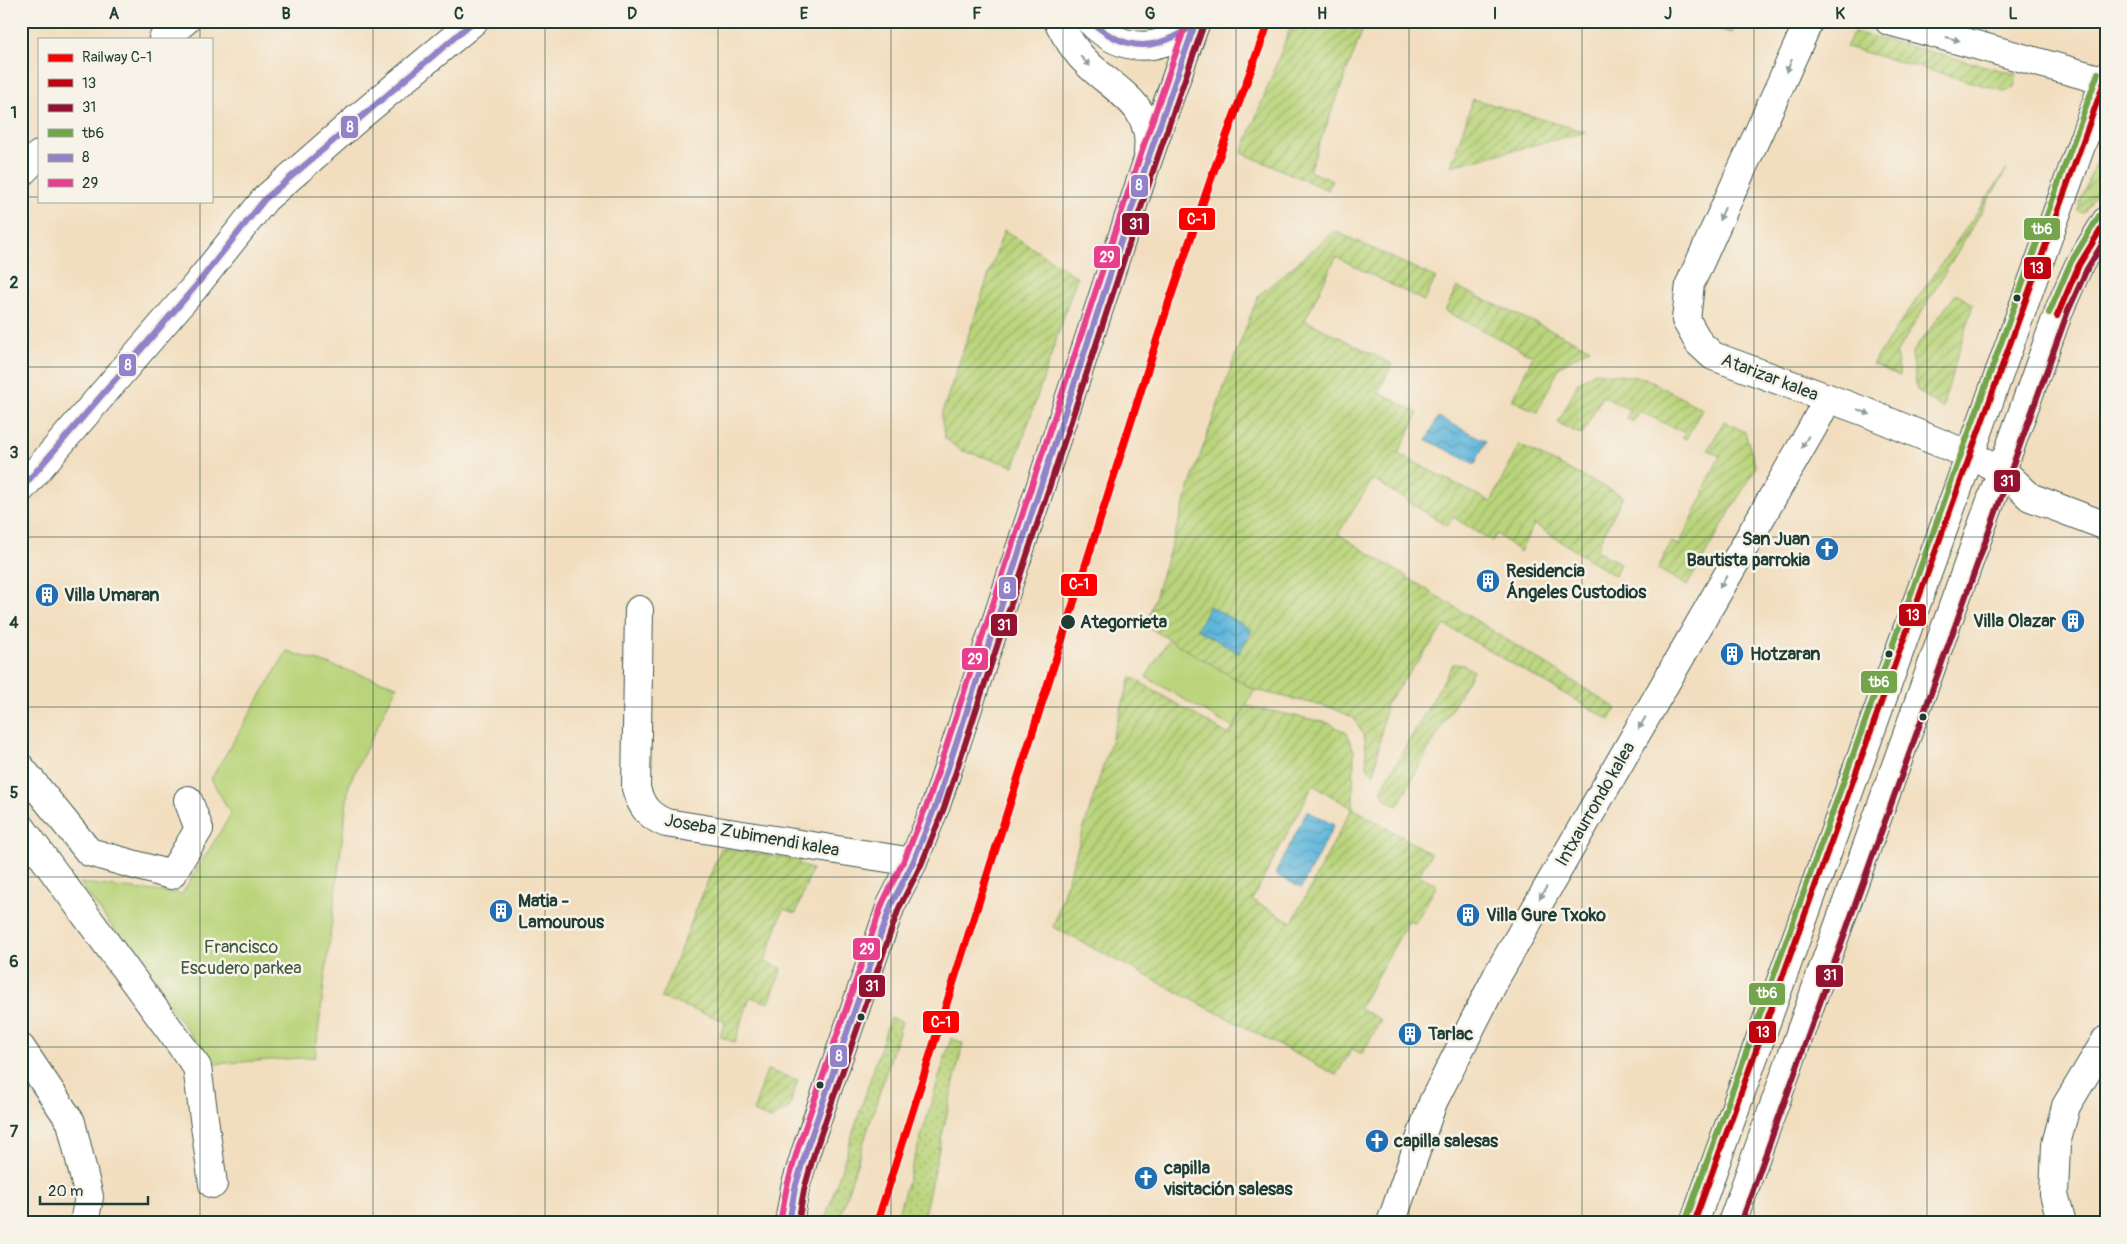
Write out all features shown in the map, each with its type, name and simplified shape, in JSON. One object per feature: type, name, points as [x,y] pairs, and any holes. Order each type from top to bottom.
[{"type":"street","points":[[164,38],[185,21]]},
{"type":"street","points":[[21,489],[194,288],[264,199],[474,21]]},
{"type":"street","points":[[1058,21],[1076,51],[1089,65],[1133,102],[1143,119],[1147,133],[1149,148],[1147,162]]},
{"type":"street","points":[[1090,21],[1111,39],[1141,46],[1161,44],[1180,36],[1196,23]]},
{"type":"street","name":"Atarizar kalea","points":[[1809,21],[1690,284],[1686,320],[1699,343],[1713,356],[1828,398],[1969,455],[2002,470],[2030,497],[2106,526]]},
{"type":"street","points":[[1694,1223],[2105,79],[1889,21]]},
{"type":"street","points":[[789,1223],[795,1188],[866,976],[891,905],[914,862],[939,796],[1147,162],[1196,23]]},
{"type":"street","points":[[21,173],[38,156]]},
{"type":"street","points":[[1732,1223],[2060,308],[2079,265],[2104,223]]},
{"type":"street","name":"Intxaurrondo kalea","points":[[1391,1223],[1433,1102],[1499,972],[1808,436],[1828,398]]},
{"type":"street","name":"Joseba Zubimendi kalea","points":[[639,610],[636,788],[639,801],[646,811],[666,823],[914,862]]},
{"type":"street","points":[[21,768],[88,852],[171,875],[199,829],[188,800]]},
{"type":"street","points":[[21,827],[196,1067],[213,1184]]},
{"type":"street","points":[[2062,1223],[2054,1194],[2056,1144],[2066,1106],[2106,1040]]},
{"type":"street","points":[[21,1048],[71,1122],[89,1197],[84,1223]]},
{"type":"green space","points":[[1293,21],[1366,21],[1309,171],[1332,180],[1328,190],[1242,153]]},
{"type":"green space","points":[[1688,21],[1726,21],[1734,24],[1732,33]]},
{"type":"green space","points":[[1854,32],[2016,74],[2014,88],[2004,91],[1846,47]]},
{"type":"green space","points":[[1473,99],[1586,132],[1451,166]]},
{"type":"green space","points":[[2106,135],[2106,184],[2098,191],[2084,213],[2077,211]]},
{"type":"green space","points":[[2007,169],[1896,354],[1900,376],[1872,364]]},
{"type":"green space","points":[[1004,230],[1077,277],[1014,466],[960,450],[945,438],[941,416]]},
{"type":"green space","points":[[1335,231],[1436,278],[1424,301],[1336,257],[1305,320],[1392,364],[1378,392],[1418,413],[1398,454],[1491,502],[1519,445],[1623,496],[1596,550],[1620,563],[1615,576],[1534,524],[1520,552],[1497,534],[1492,541],[1453,517],[1447,526],[1373,479],[1338,534],[1616,708],[1610,720],[1445,625],[1386,704],[1374,775],[1367,767],[1365,739],[1354,718],[1332,708],[1255,690],[1146,626],[1192,479],[1258,296]]},
{"type":"green space","points":[[1457,287],[1590,348],[1560,366],[1537,412],[1512,400],[1533,356],[1445,311]]},
{"type":"green space","points":[[1956,294],[1973,304],[1942,408],[1917,390],[1912,353]]},
{"type":"green space","points":[[1595,372],[1645,378],[1702,409],[1686,439],[1682,437],[1685,433],[1639,411],[1633,422],[1626,418],[1630,410],[1602,396],[1582,435],[1558,423],[1578,383]]},
{"type":"green space","points":[[1724,421],[1745,432],[1756,467],[1687,586],[1658,569],[1671,542],[1679,545],[1705,492],[1703,491],[1720,456],[1708,450]]},
{"type":"green space","points":[[1169,639],[1255,690],[1233,728],[1146,677]]},
{"type":"green space","name":"Francisco Escudero parkea","points":[[287,651],[397,686],[349,784],[315,1057],[212,1064],[80,883],[182,894],[231,814],[211,779]]},
{"type":"green space","points":[[1453,664],[1464,665],[1473,671],[1397,806],[1385,799],[1381,790]]},
{"type":"green space","points":[[1131,677],[1229,735],[1246,706],[1329,723],[1347,733],[1354,751],[1353,808],[1431,854],[1419,875],[1437,885],[1415,923],[1409,920],[1359,1008],[1381,1020],[1362,1054],[1352,1049],[1336,1075],[1053,927]],"holes":[[[1313,785],[1352,808],[1292,922],[1252,900]]]},
{"type":"green space","points":[[721,848],[800,860],[799,865],[812,869],[796,913],[783,909],[765,962],[782,968],[769,1003],[750,997],[735,1042],[720,1037],[725,1021],[661,998]]},
{"type":"green space","points":[[890,1018],[902,1022],[838,1223],[824,1223]]},
{"type":"green space","points":[[951,1038],[963,1043],[922,1223],[895,1223]]},
{"type":"green space","points":[[767,1070],[798,1080],[789,1108],[771,1119],[753,1112]]},
{"type":"water","points":[[1438,417],[1486,441],[1475,464],[1427,440]]},
{"type":"water","points":[[1209,606],[1252,630],[1239,653],[1197,629]]},
{"type":"water","points":[[1307,811],[1334,825],[1301,888],[1275,874]]},
{"type":"rail line","name":"C-1","points":[[877,1223],[1169,302],[1213,173],[1269,21]]},
{"type":"transit line","name":"8","points":[[21,489],[194,288],[265,199],[474,21]]},
{"type":"transit line","name":"8","points":[[1090,21],[1117,39],[1142,45],[1167,40],[1195,24]]},
{"type":"transit line","name":"29","points":[[780,1222],[787,1186],[798,1148],[883,902],[905,858],[928,802],[1139,159],[1187,21]]},
{"type":"transit line","name":"8","points":[[789,1223],[795,1188],[806,1151],[891,905],[913,862],[936,805],[1147,162],[1196,21]]},
{"type":"transit line","name":"31","points":[[798,1223],[804,1190],[814,1154],[899,908],[921,865],[944,808],[1155,165],[1204,24]]},
{"type":"transit line","name":"tb6","points":[[1686,1220],[2098,73]]},
{"type":"transit line","name":"13","points":[[1694,1223],[2106,77]]},
{"type":"transit line","name":"tb6","points":[[2049,313],[2071,262],[2099,216]]},
{"type":"transit line","name":"13","points":[[2057,316],[2079,265],[2106,221]]},
{"type":"transit line","name":"31","points":[[1741,1223],[2068,311],[2087,269],[2106,238]]},
{"type":"place","name":"San Juan Bautista parrokia","points":[[1827,549]]},
{"type":"place","name":"Residencia Ángeles Custodios","points":[[1488,581]]},
{"type":"place","name":"Villa Umaran","points":[[47,595]]},
{"type":"place","name":"Villa Olazar","points":[[2073,621]]},
{"type":"place","name":"Ategorrieta","points":[[1068,622]]},
{"type":"place","name":"Hotzaran","points":[[1732,654]]},
{"type":"place","name":"Matia - Lamourous","points":[[501,911]]},
{"type":"place","name":"Villa Gure Txoko","points":[[1468,915]]},
{"type":"place","name":"Tarlac","points":[[1410,1034]]},
{"type":"place","name":"capilla salesas","points":[[1377,1141]]},
{"type":"place","name":"capilla visitación salesas","points":[[1146,1178]]}]
